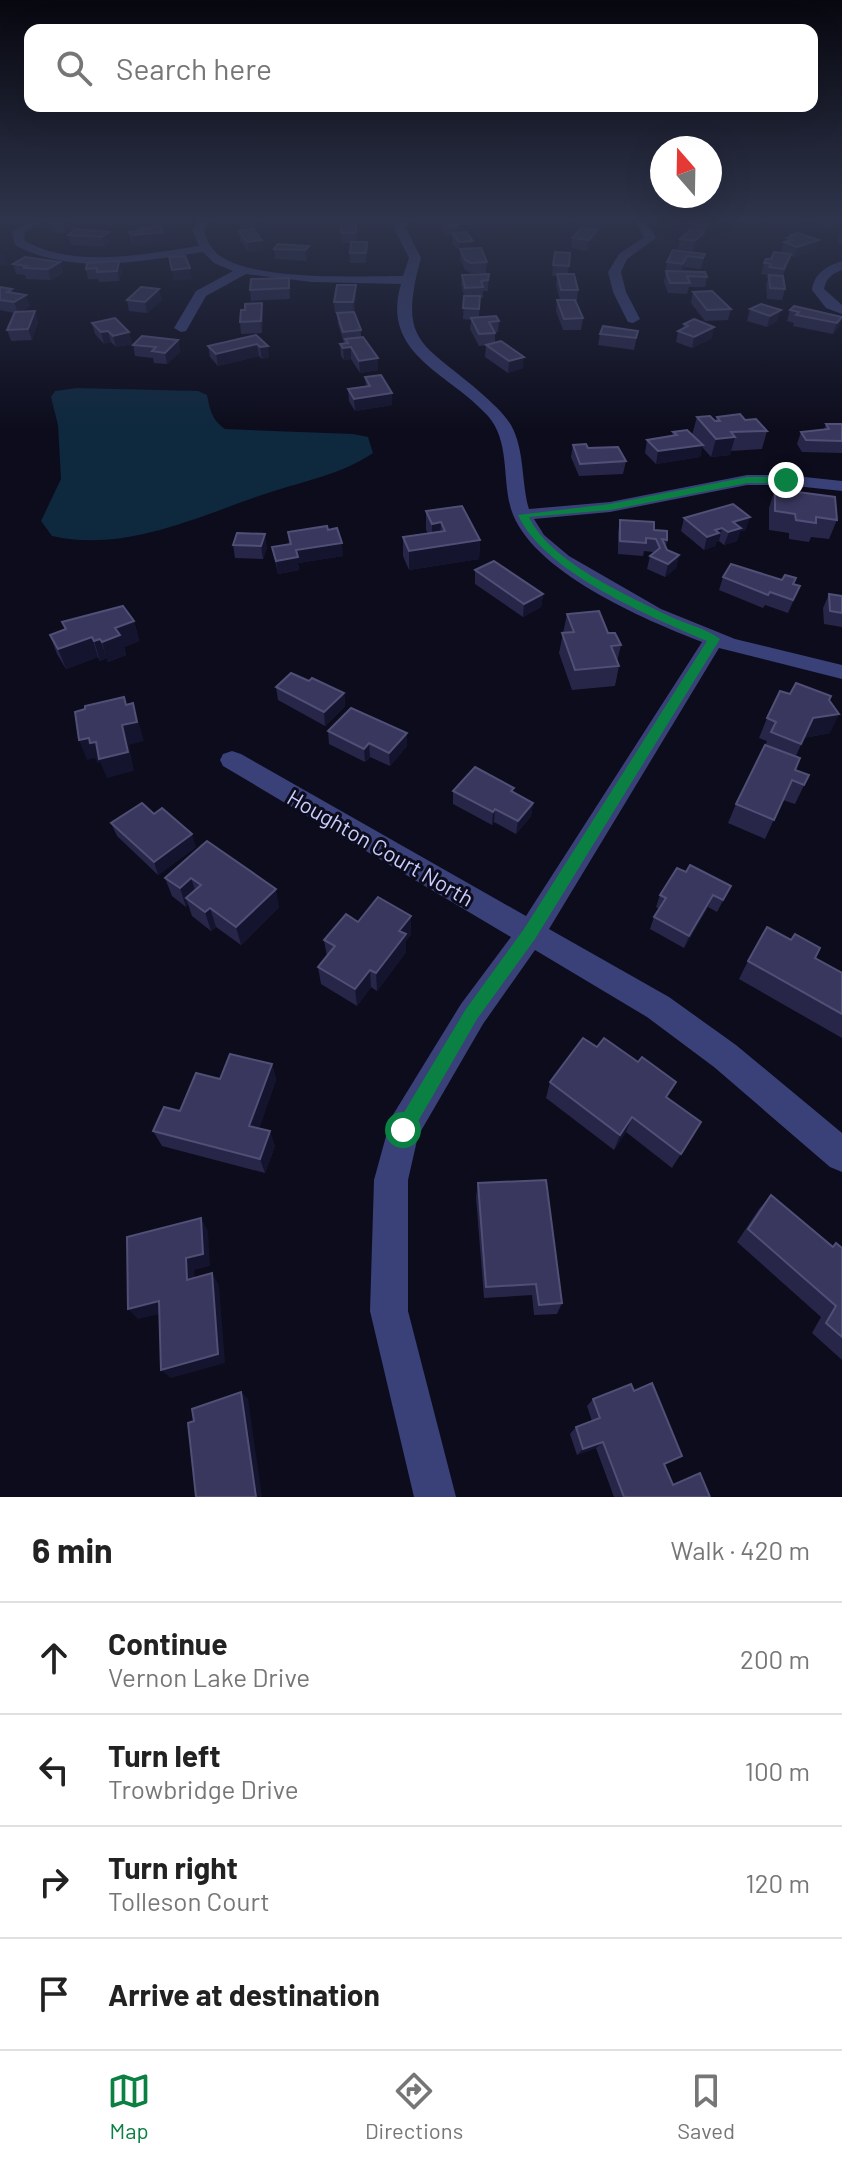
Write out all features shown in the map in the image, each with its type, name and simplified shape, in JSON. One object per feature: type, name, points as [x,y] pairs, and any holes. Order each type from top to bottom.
[{"type":"street","points":[[181,328],[201,294],[208,290]]},
{"type":"street","points":[[406,290],[403,310],[411,341],[424,358],[499,420],[511,441],[518,505],[529,529],[546,547],[575,569],[666,619],[714,639],[842,672]]},
{"type":"street","points":[[618,290],[633,319]]},
{"type":"street","points":[[818,290],[831,305],[842,310]]},
{"type":"street","points":[[523,515],[610,507],[747,480],[786,480],[842,486]]},
{"type":"street","points":[[435,1497],[389,1311],[391,1180],[403,1130],[472,1014],[530,934],[714,639]]},
{"type":"street","name":"Houghton Court North","points":[[232,760],[658,1007],[725,1056],[842,1155]]},
{"type":"water","points":[[77,388],[198,391],[207,395],[212,414],[225,429],[353,434],[368,437],[373,453],[336,472],[191,521],[136,536],[80,540],[52,536],[41,521],[61,479],[58,425],[51,397],[55,391]]},
{"type":"building","points":[[0,290],[26,295],[14,302],[0,300]]},
{"type":"building","points":[[138,290],[158,290],[145,302],[127,300]]},
{"type":"building","points":[[336,290],[355,290],[353,302],[334,302]]},
{"type":"building","points":[[712,291],[731,309],[707,310],[693,292]]},
{"type":"building","points":[[464,296],[480,296],[479,309],[463,308]]},
{"type":"building","points":[[557,300],[575,300],[583,318],[564,319]]},
{"type":"building","points":[[262,303],[261,321],[240,322],[245,304]]},
{"type":"building","points":[[761,304],[781,310],[770,316],[750,309]]},
{"type":"building","points":[[794,306],[842,317],[837,323],[796,315],[799,312],[790,310]]},
{"type":"building","points":[[35,311],[28,329],[7,330],[15,312]]},
{"type":"building","points":[[354,312],[361,330],[343,332],[337,313]]},
{"type":"building","points":[[496,316],[499,321],[489,322],[495,333],[479,334],[471,318]]},
{"type":"building","points":[[115,318],[129,332],[113,336],[108,331],[101,332],[92,323]]},
{"type":"building","points":[[694,319],[714,327],[694,337],[678,331]]},
{"type":"building","points":[[603,326],[638,331],[636,338],[600,334]]},
{"type":"building","points":[[256,335],[268,346],[260,347],[257,344],[216,354],[208,346]]},
{"type":"building","points":[[142,336],[178,340],[165,353],[152,351],[156,347],[133,345]]},
{"type":"building","points":[[363,337],[378,358],[359,361],[351,347],[343,348],[340,344],[348,343],[345,339]]},
{"type":"building","points":[[501,341],[524,357],[509,361],[486,345]]},
{"type":"building","points":[[381,375],[392,393],[354,399],[348,389],[370,386],[365,377]]},
{"type":"building","points":[[740,414],[745,420],[756,419],[767,431],[731,432],[735,437],[716,439],[697,417],[710,416],[720,421],[717,417]]},
{"type":"building","points":[[826,424],[842,424],[842,441],[806,440],[801,432],[829,429]]},
{"type":"building","points":[[687,430],[703,445],[658,451],[647,440],[677,435],[673,432]]},
{"type":"building","points":[[586,444],[588,448],[618,447],[626,461],[580,464],[573,445]]},
{"type":"building","points":[[775,489],[835,497],[837,520],[816,517],[816,523],[796,520],[795,514],[775,511]]},
{"type":"building","points":[[733,504],[750,517],[733,522],[741,528],[728,532],[722,528],[715,530],[719,533],[707,537],[684,518]]},
{"type":"building","points":[[462,506],[480,540],[409,551],[403,537],[445,531],[441,522],[432,524],[426,511]]},
{"type":"building","points":[[620,520],[654,522],[654,530],[667,531],[667,540],[662,539],[667,550],[679,555],[668,564],[650,556],[660,548],[656,539],[646,538],[646,543],[620,541]]},
{"type":"building","points":[[327,526],[328,530],[337,528],[342,543],[296,550],[298,557],[276,561],[272,547],[291,544],[288,532]]},
{"type":"building","points":[[237,533],[265,534],[261,546],[233,545]]},
{"type":"building","points":[[494,561],[543,594],[524,604],[475,570]]},
{"type":"building","points":[[731,564],[782,580],[785,575],[796,578],[793,584],[800,586],[793,600],[770,592],[768,595],[723,577]]},
{"type":"building","points":[[829,594],[842,596],[842,613],[830,611]]},
{"type":"building","points":[[123,606],[134,621],[115,628],[120,635],[102,642],[100,639],[94,641],[92,637],[58,649],[50,635],[66,629],[62,622]]},
{"type":"building","points":[[599,611],[608,633],[615,633],[621,645],[611,646],[619,666],[575,670],[562,633],[574,632],[567,614]]},
{"type":"building","points":[[291,673],[309,681],[312,678],[344,693],[324,712],[276,687]]},
{"type":"building","points":[[796,683],[831,696],[829,700],[839,714],[813,718],[801,744],[771,732],[776,722],[767,718],[780,691],[790,694]]},
{"type":"building","points":[[124,697],[126,705],[133,703],[137,722],[122,725],[128,752],[99,759],[96,742],[90,743],[89,738],[79,740],[75,712],[85,709],[85,706]]},
{"type":"building","points":[[351,708],[407,733],[389,753],[369,743],[364,749],[328,731]]},
{"type":"building","points":[[765,745],[800,758],[795,770],[809,775],[804,785],[792,780],[774,820],[736,804]]},
{"type":"building","points":[[475,767],[514,788],[511,791],[533,803],[518,821],[453,791]]},
{"type":"building","points":[[142,803],[154,814],[162,808],[192,834],[154,862],[111,823]]},
{"type":"building","points":[[207,841],[276,889],[236,927],[210,908],[205,912],[186,898],[201,885],[191,878],[180,888],[165,878]]},
{"type":"building","points":[[690,865],[731,886],[723,900],[713,895],[689,936],[654,917],[666,898],[660,895],[677,868],[686,872]]},
{"type":"building","points":[[378,897],[411,916],[399,931],[406,934],[376,973],[370,970],[355,989],[318,967],[335,946],[324,940],[346,914],[358,922]]},
{"type":"building","points":[[767,927],[791,940],[795,934],[820,948],[815,958],[842,973],[842,1014],[748,961]]},
{"type":"building","points":[[583,1038],[597,1047],[604,1038],[638,1062],[642,1057],[676,1082],[666,1097],[701,1122],[681,1154],[632,1117],[620,1135],[550,1082]]},
{"type":"building","points":[[230,1054],[272,1064],[249,1126],[270,1131],[260,1159],[153,1131],[164,1107],[180,1111],[196,1073],[220,1079]]},
{"type":"building","points":[[546,1180],[562,1303],[539,1305],[536,1284],[486,1287],[478,1183]]},
{"type":"building","points":[[771,1195],[833,1247],[836,1243],[842,1248],[842,1337],[826,1323],[836,1306],[748,1229]]},
{"type":"building","points":[[201,1218],[203,1254],[186,1258],[187,1280],[212,1273],[218,1354],[161,1370],[159,1301],[128,1309],[127,1237]]},
{"type":"building","points":[[652,1383],[682,1456],[664,1464],[673,1485],[700,1473],[710,1497],[624,1497],[603,1442],[583,1449],[576,1427],[600,1418],[593,1399],[631,1384],[634,1391]]},
{"type":"building","points":[[241,1392],[256,1497],[196,1497],[188,1423],[194,1421],[192,1409]]},
{"type":"route","points":[[403,1130],[472,1014],[530,934],[714,639],[666,619],[575,569],[546,547],[529,529],[523,515],[610,507],[747,480],[786,480]]}]
